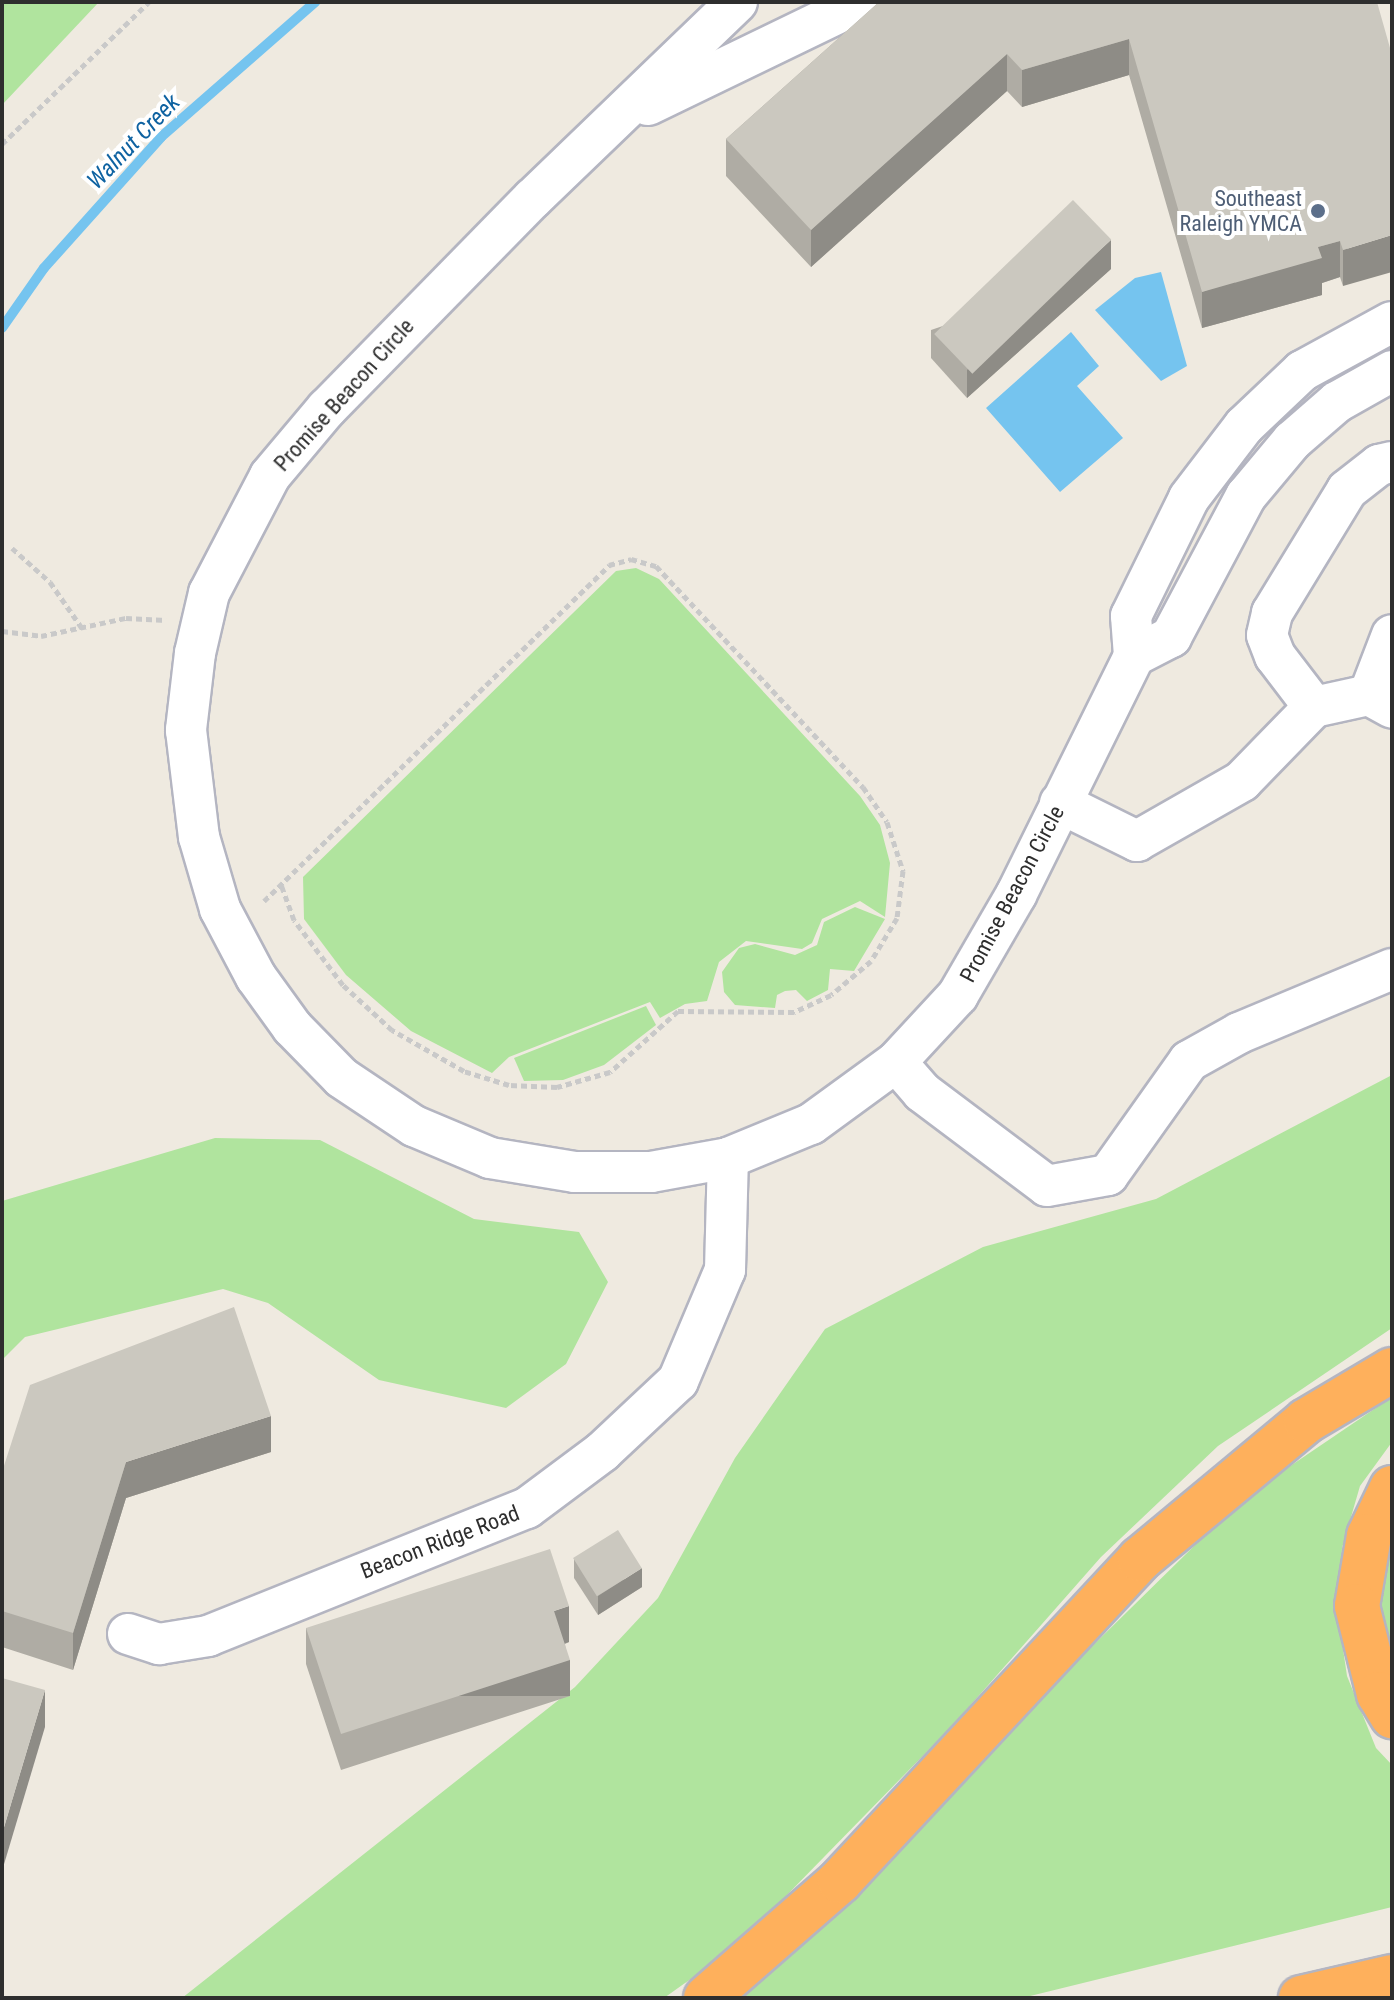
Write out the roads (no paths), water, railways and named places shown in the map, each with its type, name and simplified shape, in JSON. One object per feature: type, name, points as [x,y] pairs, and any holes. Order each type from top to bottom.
[{"type":"highway","points":[[706,1998],[840,1881],[1140,1559],[1306,1421],[1392,1370]]},
{"type":"highway","points":[[1392,1488],[1369,1536],[1357,1606],[1379,1694],[1392,1716]]},
{"type":"highway","points":[[1301,1998],[1392,1977]]},
{"type":"street","name":"Promise Beacon Circle","points":[[737,2],[338,397],[270,476],[235,536],[209,593],[195,653],[186,730],[193,807],[220,909],[256,977],[292,1027],[342,1078],[414,1126],[490,1158],[575,1172],[651,1172],[728,1158],[811,1124],[896,1062],[958,995],[1016,895],[1134,656]]},
{"type":"street","points":[[615,121],[861,2]]},
{"type":"street","points":[[1392,322],[1302,371],[1244,426],[1189,498],[1152,568],[1131,616],[1134,656],[1171,637],[1246,496],[1292,441],[1337,402],[1392,371]]},
{"type":"street","points":[[1314,707],[1275,656],[1267,635],[1272,613],[1347,490],[1379,465],[1392,462]]},
{"type":"street","points":[[1060,803],[1137,841],[1242,781],[1314,707],[1380,701],[1392,635]]},
{"type":"street","points":[[896,1062],[922,1092],[1047,1186],[1108,1175],[1189,1061],[1239,1033],[1392,969]]},
{"type":"street","name":"Beacon Ridge Road","points":[[128,1634],[159,1644],[208,1636],[527,1508],[602,1452],[678,1381],[725,1270],[728,1158]]},
{"type":"water","points":[[1161,272],[1187,366],[1161,381],[1095,310],[1135,278]]},
{"type":"water","points":[[1071,332],[1099,366],[1077,386],[1123,438],[1060,492],[986,408]]},
{"type":"waterway","name":"Walnut Creek","points":[[2,328],[44,268],[161,137],[315,2]]},
{"type":"place","name":"Southeast Raleigh YMCA","points":[[1318,211]]}]
